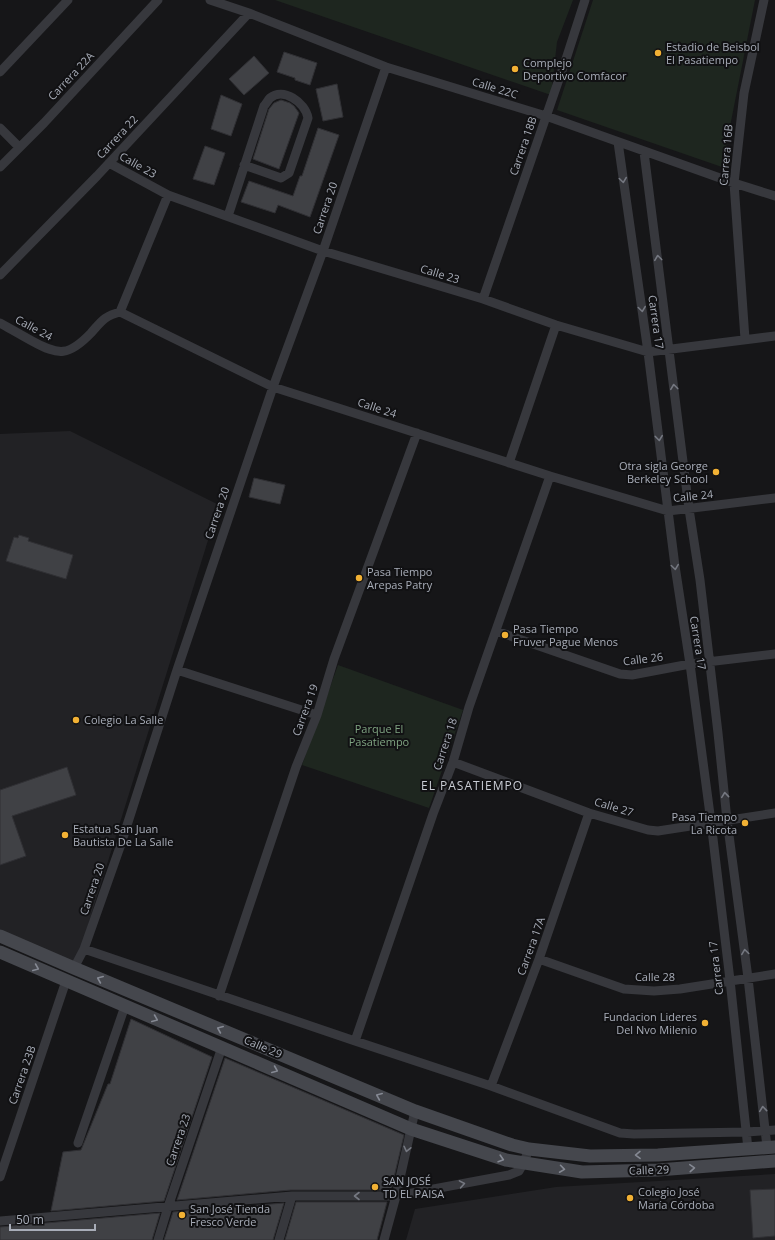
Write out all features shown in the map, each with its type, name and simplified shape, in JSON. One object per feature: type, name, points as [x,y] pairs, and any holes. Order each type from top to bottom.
[{"type":"main road","name":"Calle 29","points":[[0,936],[415,1111],[504,1142],[529,1149],[590,1156],[658,1155],[771,1147]]},
{"type":"main road","name":"Calle 29","points":[[0,952],[411,1129],[499,1158],[523,1164],[582,1172],[658,1170],[775,1161]]},
{"type":"street","points":[[0,72],[68,0]]},
{"type":"street","name":"Carrera 22A","points":[[0,167],[44,123],[158,0]]},
{"type":"street","name":"Calle 22C","points":[[210,0],[249,13],[386,67],[546,116],[644,152],[775,196]]},
{"type":"street","name":"Carrera 18B","points":[[483,299],[585,0]]},
{"type":"street","name":"Carrera 16B","points":[[745,338],[734,183],[744,93],[764,0]]},
{"type":"street","name":"Carrera 22","points":[[0,275],[109,163],[249,13]]},
{"type":"street","name":"Carrera 20","points":[[74,968],[84,949],[120,846],[272,386],[324,251],[386,67]]},
{"type":"street","points":[[228,216],[244,165],[264,106],[270,99],[277,95],[290,96],[301,104],[306,111],[308,118],[289,173],[281,178],[244,165]]},
{"type":"street","points":[[0,128],[19,147]]},
{"type":"street","name":"Carrera 17","points":[[618,142],[648,352],[674,566],[690,664],[711,822],[748,1149]]},
{"type":"street","name":"Carrera 17","points":[[644,152],[689,509],[700,580],[727,820],[748,978],[765,1131],[771,1147]]},
{"type":"street","name":"Calle 23","points":[[109,163],[168,195],[324,251],[483,299],[556,325],[648,352],[745,338],[775,336]]},
{"type":"street","points":[[120,312],[168,195]]},
{"type":"street","name":"Calle 24","points":[[0,323],[48,350],[57,352],[66,351],[79,346],[104,318],[120,312],[272,386],[550,476],[668,511],[775,498]]},
{"type":"street","points":[[509,463],[556,325]]},
{"type":"street","name":"Carrera 19","points":[[219,996],[296,767],[317,715],[334,659],[417,433]]},
{"type":"street","name":"Carrera 18","points":[[355,1041],[433,814],[453,762],[469,707],[550,476]]},
{"type":"street","name":"Calle 26","points":[[496,631],[620,674],[632,674],[690,664],[775,654]]},
{"type":"street","points":[[177,670],[317,715]]},
{"type":"street","name":"Calle 27","points":[[453,762],[590,813],[648,830],[658,831],[775,813]]},
{"type":"street","name":"Carrera 17A","points":[[491,1086],[539,959],[590,813]]},
{"type":"street","points":[[84,949],[219,996],[491,1086],[620,1133],[747,1132],[775,1130]]},
{"type":"street","name":"Calle 28","points":[[539,959],[624,989],[654,992],[775,974]]},
{"type":"street","name":"Carrera 23B","points":[[0,1177],[66,981]]},
{"type":"street","points":[[78,1143],[125,1006]]},
{"type":"street","name":"Carrera 23","points":[[158,1240],[222,1047]]},
{"type":"street","points":[[384,1240],[396,1196],[415,1111]]},
{"type":"street","points":[[0,1221],[292,1196],[396,1196],[509,1175],[519,1171],[529,1149]]},
{"type":"street","points":[[279,1240],[292,1196]]},
{"type":"shaded area","name":"Colegio La Salle","points":[[70,431],[219,505],[75,967],[0,935],[0,434]]},
{"type":"shaded area","name":"Colegio José María Córdoba","points":[[775,1174],[775,1240],[406,1240],[415,1209],[556,1187]]},
{"type":"green space","name":"Complejo Deportivo Comfacor","points":[[275,0],[573,0],[557,42],[551,95]]},
{"type":"green space","points":[[593,0],[755,0],[722,167],[557,110]]},
{"type":"green space","name":"Parque El Pasatiempo","points":[[338,665],[463,710],[429,808],[302,765]]},
{"type":"building","points":[[284,52],[317,63],[310,85],[277,72]]},
{"type":"building","points":[[254,56],[269,73],[244,95],[229,79]]},
{"type":"building","points":[[337,84],[343,117],[323,121],[316,89]]},
{"type":"building","points":[[221,95],[242,104],[231,136],[211,129]]},
{"type":"building","points":[[281,100],[290,103],[299,113],[279,169],[253,159],[269,109],[274,103]]},
{"type":"building","points":[[318,128],[339,135],[310,217],[278,205],[275,213],[241,202],[249,181],[293,196],[300,176],[302,176]]},
{"type":"building","points":[[205,146],[225,153],[214,185],[193,179]]},
{"type":"building","points":[[254,478],[285,485],[280,504],[249,497]]},
{"type":"building","points":[[19,535],[29,538],[28,541],[73,555],[66,579],[6,561],[14,537],[18,538]]},
{"type":"building","points":[[67,767],[76,795],[12,816],[26,856],[0,865],[0,790]]},
{"type":"building","points":[[131,1019],[212,1057],[164,1201],[51,1211],[63,1152],[81,1150],[108,1084],[110,1084]]},
{"type":"building","points":[[225,1058],[404,1135],[391,1190],[291,1190],[177,1200]]},
{"type":"building","points":[[775,1189],[775,1236],[753,1238],[750,1190]]},
{"type":"building","points":[[296,1202],[387,1202],[377,1240],[285,1240]]},
{"type":"building","points":[[284,1203],[273,1240],[164,1240],[173,1212]]},
{"type":"building","points":[[160,1213],[152,1240],[0,1240],[0,1227]]},
{"type":"place","name":"Estadio de Beisbol El Pasatiempo","points":[[658,53]]},
{"type":"place","name":"Complejo Deportivo Comfacor","points":[[515,69]]},
{"type":"place","name":"Otra sigla George Berkeley School","points":[[716,472]]},
{"type":"place","name":"Pasa Tiempo Arepas Patry","points":[[359,578]]},
{"type":"place","name":"Pasa Tiempo Fruver Pague Menos","points":[[505,635]]},
{"type":"place","name":"Colegio La Salle","points":[[76,720]]},
{"type":"place","name":"Pasa Tiempo La Ricota","points":[[745,823]]},
{"type":"place","name":"Estatua San Juan Bautista De La Salle","points":[[65,835]]},
{"type":"place","name":"Fundacion Lideres Del Nvo Milenio","points":[[705,1023]]},
{"type":"place","name":"SAN JOSÉ TD EL PAISA","points":[[375,1187]]},
{"type":"place","name":"Colegio José María Córdoba","points":[[630,1198]]},
{"type":"place","name":"San José Tienda Fresco Verde","points":[[182,1215]]},
{"type":"district","name":"EL PASATIEMPO","points":[[472,786]]}]
